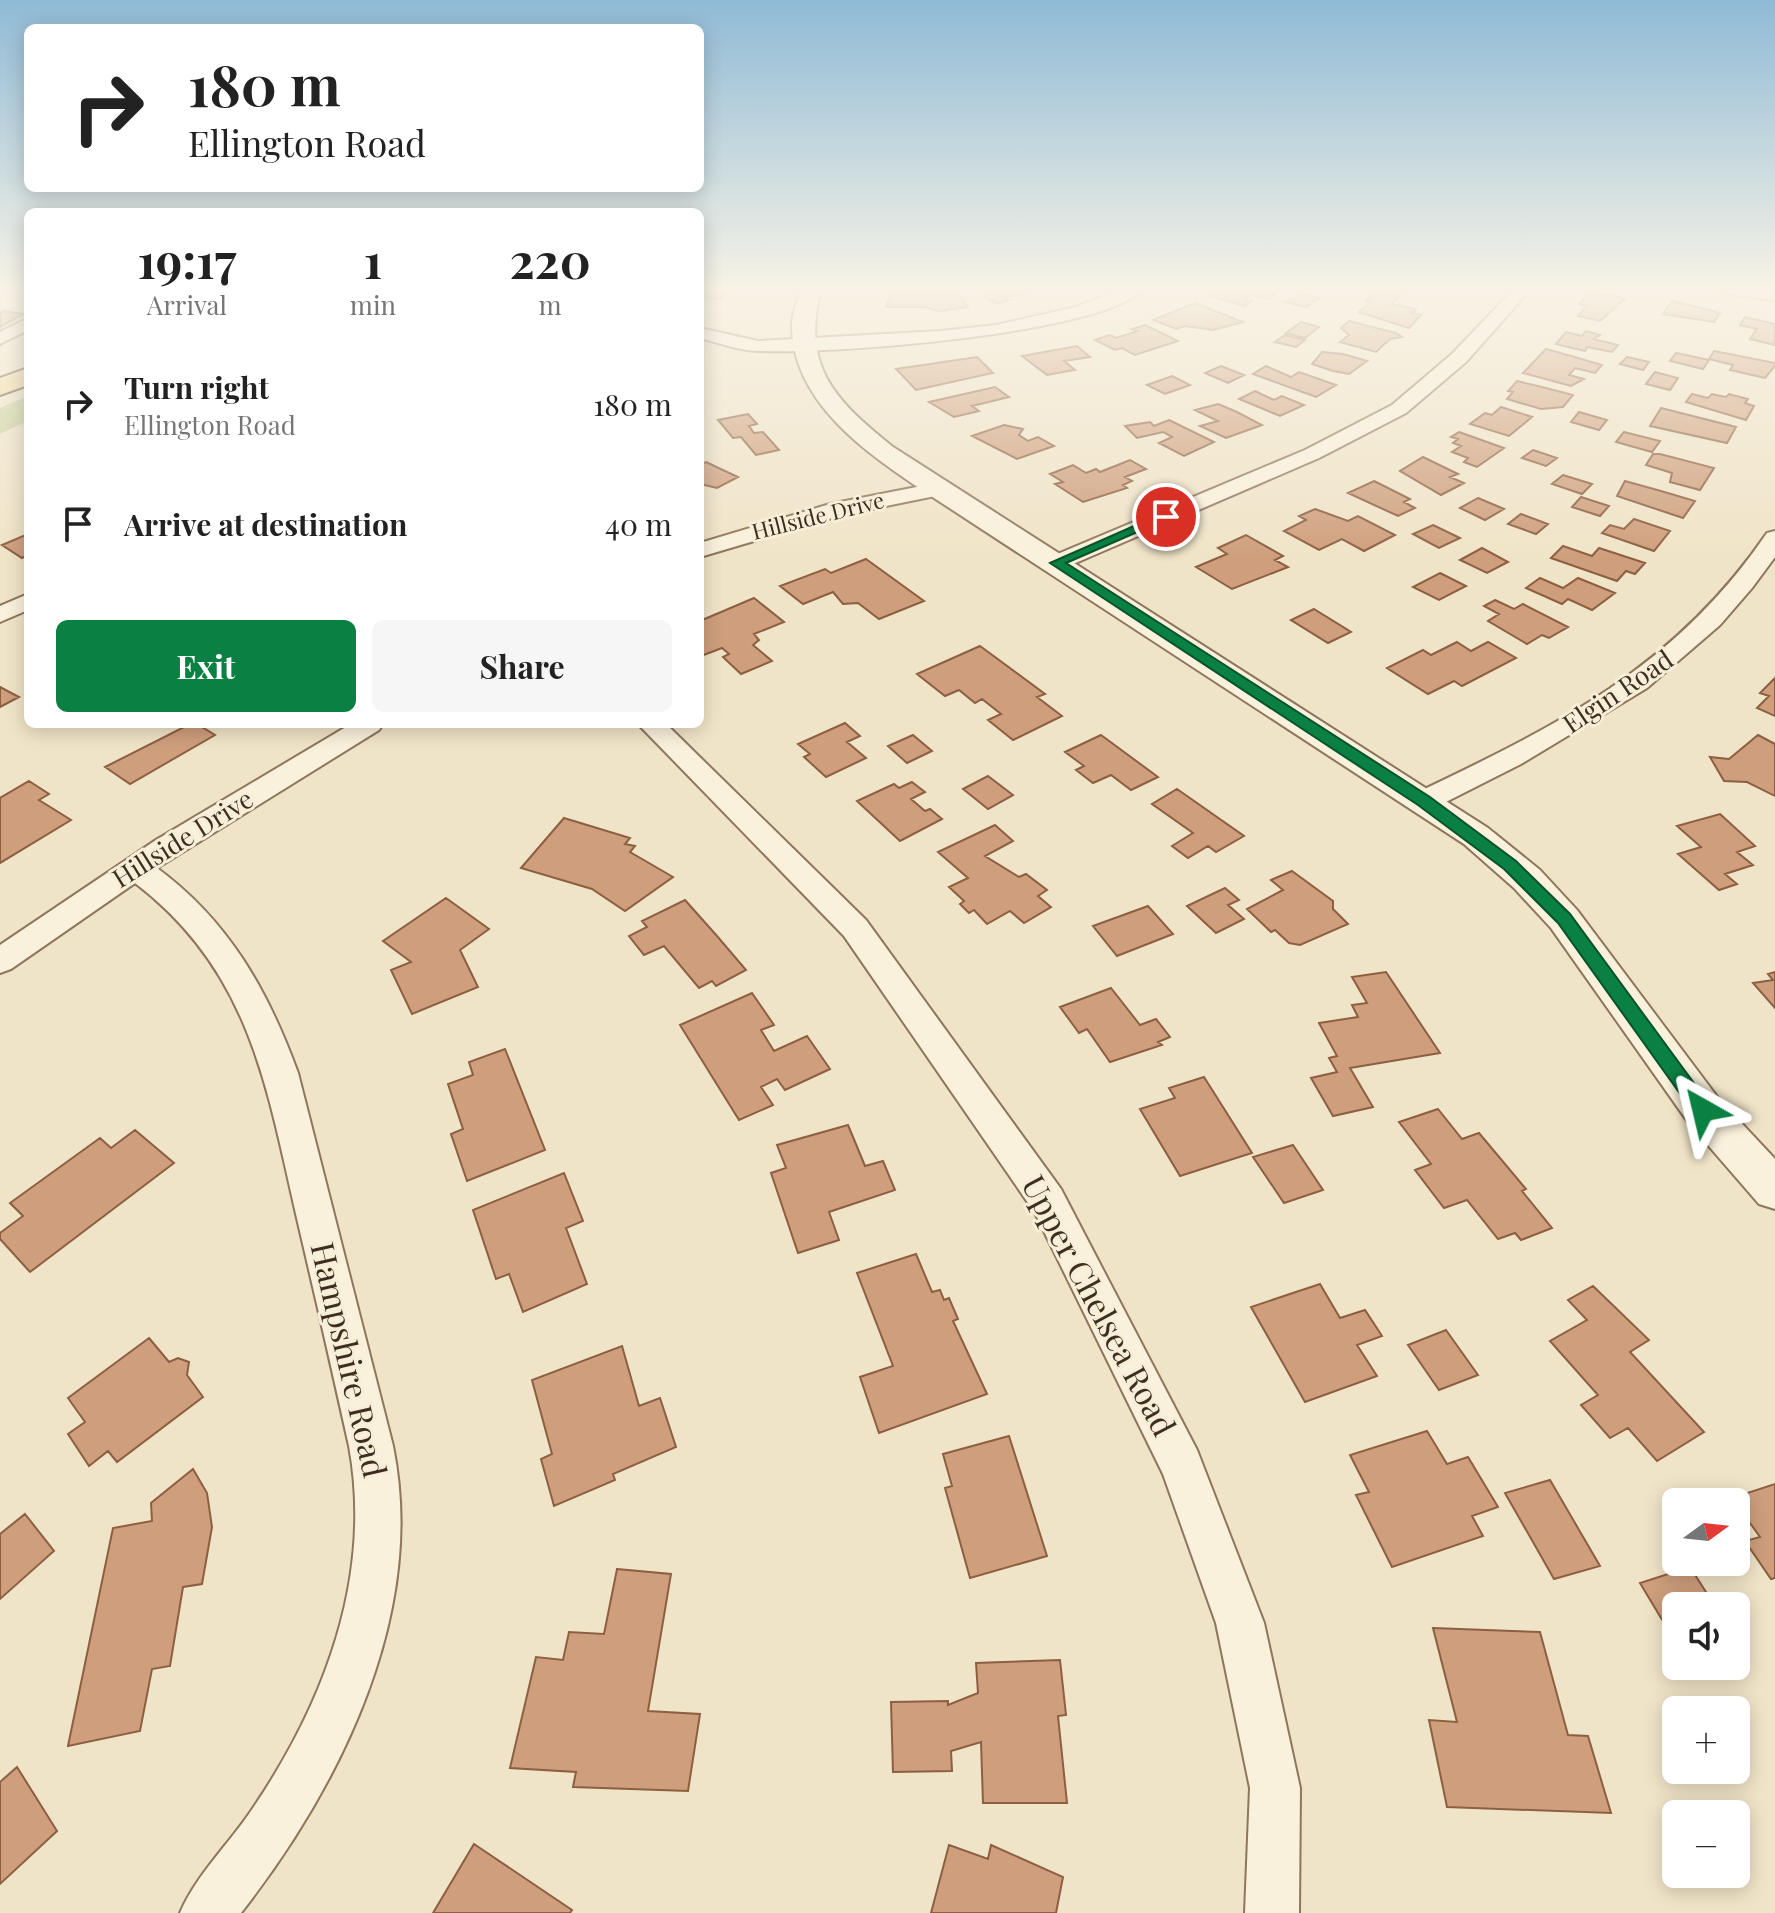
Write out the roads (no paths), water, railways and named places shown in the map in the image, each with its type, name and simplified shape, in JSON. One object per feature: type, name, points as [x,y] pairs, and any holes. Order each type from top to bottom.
[{"type":"main road","points":[[0,387],[22,378]]},
{"type":"street","points":[[817,378],[841,414],[893,459],[1424,801],[1527,879],[1564,919],[1703,1110],[1775,1190]]},
{"type":"street","points":[[1056,563],[1323,449],[1399,409],[1435,378]]},
{"type":"street","name":"Hillside Drive","points":[[704,549],[838,509],[937,489]]},
{"type":"street","name":"Elgin Road","points":[[1424,801],[1515,757],[1596,711],[1684,649],[1726,605],[1775,538]]},
{"type":"street","points":[[0,615],[24,603]]},
{"type":"street","name":"Hillside Drive","points":[[0,961],[136,868],[364,728]]},
{"type":"street","name":"Upper Chelsea Road","points":[[655,728],[855,928],[1048,1201],[1182,1465],[1240,1623],[1275,1788],[1272,1913]]},
{"type":"street","name":"Hampshire Road","points":[[136,868],[163,886],[191,914],[237,969],[261,1013],[281,1073],[371,1446],[379,1496],[376,1566],[359,1647],[338,1698],[293,1798],[207,1913]]}]
